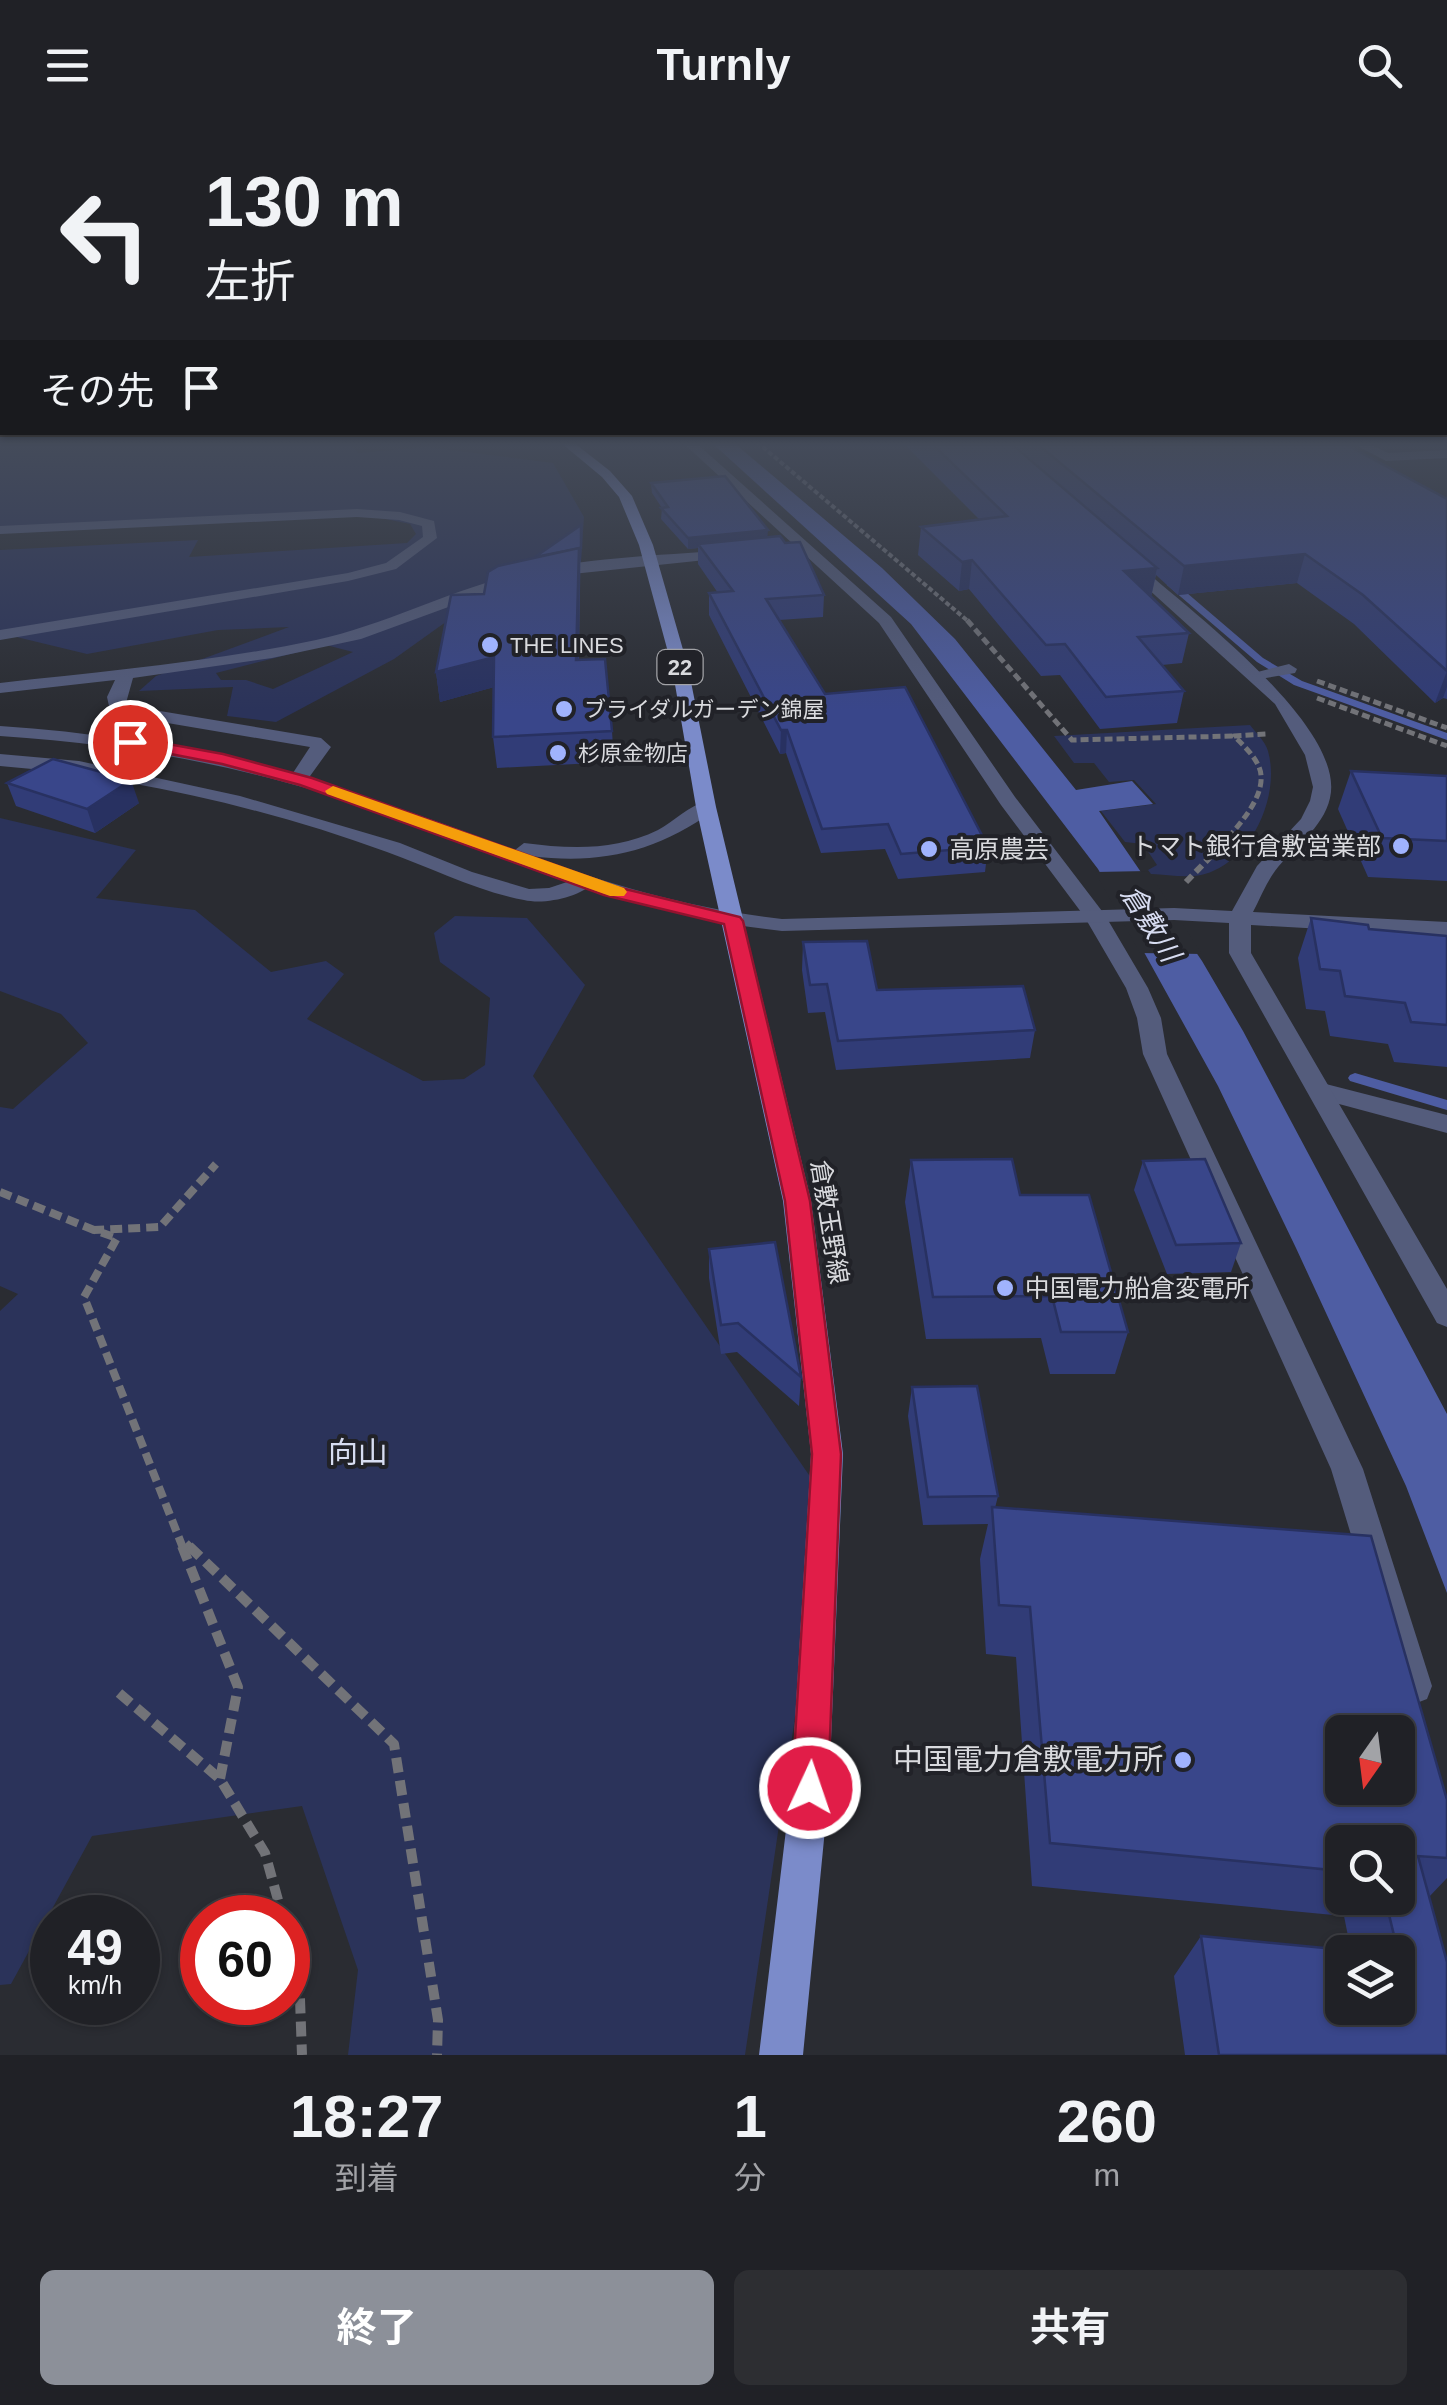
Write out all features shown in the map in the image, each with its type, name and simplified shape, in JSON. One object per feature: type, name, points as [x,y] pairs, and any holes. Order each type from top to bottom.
[{"type":"main road","name":"倉敷玉野線","points":[[639,532],[680,667],[706,807],[797,1201],[826,1454],[810,1788],[781,2055]]},
{"type":"street","points":[[0,635],[348,577],[391,566],[430,538],[430,532]]},
{"type":"street","points":[[778,532],[885,620],[1008,801],[1104,914],[1149,1018],[1155,1054],[1347,1469],[1420,1706]]},
{"type":"street","points":[[0,688],[126,674],[362,634],[516,578],[745,552]]},
{"type":"street","points":[[1122,558],[1271,674],[1314,755],[1322,788],[1310,821],[1264,870],[1240,917],[1240,954],[1322,1090],[1447,1315]]},
{"type":"street","points":[[126,674],[116,697],[118,706],[132,712],[315,742],[322,748],[298,780]]},
{"type":"street","points":[[0,730],[130,742],[223,759],[298,780],[585,882],[682,911],[734,921],[782,925],[1174,914],[1447,929]]},
{"type":"street","points":[[0,760],[79,766],[233,800],[393,847],[465,876],[528,894],[552,894],[585,882]]},
{"type":"street","points":[[475,841],[586,854],[653,841],[677,831],[706,807]]},
{"type":"street","points":[[1322,1090],[1447,1124]]},
{"type":"path","points":[[864,532],[961,614],[1072,740],[1274,733]]},
{"type":"path","points":[[1271,674],[1447,728]]},
{"type":"path","points":[[1271,674],[1447,746]]},
{"type":"path","points":[[1186,882],[1225,839],[1258,790],[1261,773],[1251,754],[1234,736]]},
{"type":"path","points":[[94,1230],[160,1227],[216,1164]]},
{"type":"path","points":[[0,1192],[117,1238],[84,1297],[238,1687],[220,1779]]},
{"type":"path","points":[[182,1540],[394,1744],[438,2020],[437,2055]]},
{"type":"path","points":[[119,1693],[220,1779],[264,1853],[277,1895]]},
{"type":"path","points":[[301,2025],[302,2055]]},
{"type":"green space","points":[[583,532],[580,576],[464,609],[394,659],[276,722],[227,716],[233,687],[139,691],[156,676],[289,627],[218,630],[87,654],[0,633],[0,550],[198,540],[189,557],[407,543],[416,534]],"holes":[[[326,645],[353,652],[273,689],[246,680],[221,680],[216,673]]]},
{"type":"green space","points":[[1250,725],[1267,747],[1271,767],[1261,820],[1241,851],[1228,862],[1206,874],[1191,876],[1151,874],[1148,870],[1157,865],[1143,844],[1125,842],[1101,811],[1156,804],[1134,780],[1109,782],[1094,763],[1074,763],[1054,736]]},
{"type":"green space","name":"向山","points":[[0,818],[136,850],[96,898],[195,910],[271,972],[326,961],[344,974],[307,1019],[423,1081],[464,1079],[485,1065],[490,998],[440,962],[434,933],[455,916],[527,918],[585,985],[533,1076],[827,1501],[745,2055],[348,2055],[358,1970],[302,1806],[92,1836],[60,1895],[30,1895],[30,1949],[11,1984],[0,1985],[0,1311],[18,1294],[0,1286],[0,1107],[13,1109],[88,1043],[61,1014],[0,991]]},
{"type":"water","name":"倉敷川","points":[[810,532],[839,532],[882,568],[955,639],[1076,790],[1132,781],[1153,804],[1099,811],[1202,961],[1243,1031],[1447,1414],[1447,1593],[1406,1486],[1218,1086],[1098,869],[911,624]]},
{"type":"pier","points":[[1148,871],[1202,954],[1140,953],[1095,872]]},
{"type":"building","points":[[571,532],[581,532],[581,548],[535,557]]},
{"type":"building","points":[[682,532],[750,532],[688,538]]},
{"type":"building","points":[[927,532],[1115,532],[1157,568],[1124,571],[1189,633],[1138,637],[1184,691],[1106,697],[1065,644],[1046,645],[972,560],[962,562]]},
{"type":"building","points":[[1143,532],[1447,532],[1447,671],[1363,595],[1305,554],[1184,566]]},
{"type":"building","points":[[780,536],[785,543],[800,542],[824,595],[766,599],[825,694],[905,687],[988,847],[901,854],[888,824],[822,829],[787,730],[781,730],[709,593],[733,591],[698,544]]},
{"type":"building","points":[[579,548],[576,660],[605,659],[612,731],[493,737],[494,657],[436,672],[451,595],[484,594],[488,572],[498,566]]},
{"type":"building","points":[[53,759],[131,780],[87,809],[7,783]]},
{"type":"building","points":[[1351,771],[1447,776],[1447,841],[1382,838]]},
{"type":"building","points":[[1311,918],[1368,925],[1369,929],[1447,936],[1447,1025],[1411,1022],[1405,1003],[1345,996],[1340,971],[1320,969]]},
{"type":"building","points":[[867,941],[877,990],[1023,986],[1035,1030],[838,1041],[827,984],[810,985],[803,942]]},
{"type":"building","points":[[1012,1159],[1020,1195],[1089,1195],[1128,1332],[1061,1332],[1052,1296],[933,1297],[911,1160]]},
{"type":"building","points":[[1205,1159],[1241,1243],[1176,1245],[1143,1161]]},
{"type":"building","points":[[775,1242],[801,1377],[738,1323],[721,1325],[709,1249]]},
{"type":"building","points":[[977,1386],[998,1496],[928,1497],[912,1387]]},
{"type":"building","name":"中国電力倉敷電力所","points":[[992,1507],[1371,1536],[1447,1800],[1447,1858],[1418,1856],[1447,1962],[1447,2055],[1219,2055],[1201,1936],[1325,1948],[1325,2025],[1415,2025],[1415,1935],[1394,1935],[1389,1915],[1415,1915],[1415,1825],[1325,1825],[1325,1869],[1050,1843],[1030,1607],[999,1605]]},
{"type":"waterway","points":[[1170,583],[1260,660],[1298,683],[1447,737]]},
{"type":"waterway","points":[[1355,1078],[1447,1105]]},
{"type":"slow traffic","points":[[333,791],[617,892]]},
{"type":"place","name":"THE LINES","points":[[490,645]]},
{"type":"place","name":"ブライダルガーデン錦屋","points":[[564,709]]},
{"type":"place","name":"杉原金物店","points":[[558,753]]},
{"type":"place","name":"トマト銀行倉敷営業部","points":[[1401,846]]},
{"type":"place","name":"高原農芸","points":[[929,849]]},
{"type":"place","name":"中国電力船倉変電所","points":[[1005,1288]]},
{"type":"place","name":"中国電力倉敷電力所","points":[[1183,1760]]},
{"type":"route","points":[[130,742],[223,759],[306,782],[610,891],[734,921],[797,1201],[826,1454],[810,1788]]}]
